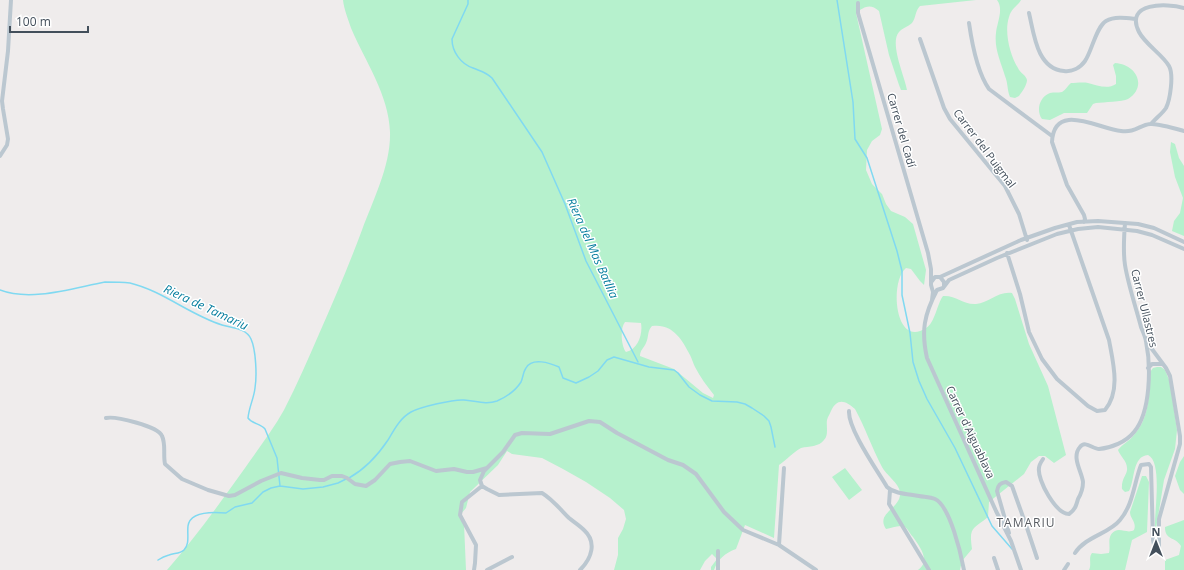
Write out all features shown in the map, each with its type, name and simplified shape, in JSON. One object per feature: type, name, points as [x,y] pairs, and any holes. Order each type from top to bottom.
[{"type":"street","points":[[0,156],[7,145],[8,139],[2,101],[9,46],[11,0]]},
{"type":"street","name":"Carrer del Cadí","points":[[858,3],[858,13],[930,262],[933,270],[939,277]]},
{"type":"street","points":[[1084,228],[1084,215],[1067,185],[1052,142],[1054,130],[1060,124],[1073,119],[1121,131],[1130,131],[1150,124],[1166,108],[1172,82],[1169,66],[1139,33],[1136,25],[1136,19],[1144,8],[1154,6],[1176,6],[1184,8]]},
{"type":"street","points":[[1029,13],[1037,46],[1048,66],[1058,71],[1068,72],[1076,69],[1084,63],[1099,30],[1107,20],[1122,18],[1136,19]]},
{"type":"street","points":[[969,23],[972,41],[984,81],[989,89],[1052,136]]},
{"type":"street","name":"Carrer del Puigmal","points":[[920,39],[944,108],[950,118],[1005,186],[1019,214],[1029,244]]},
{"type":"street","points":[[1150,124],[1184,131]]},
{"type":"street","points":[[1184,242],[1154,228],[1125,223],[1084,221],[1026,238],[934,278],[931,281],[932,287],[937,290],[943,288],[949,280],[1007,253],[1029,244],[1084,228],[1098,227],[1125,229],[1152,234],[1184,249]]},
{"type":"street","name":"Carrer Ullastres","points":[[1043,459],[1039,466],[1042,484],[1051,499],[1062,512],[1069,514],[1075,509],[1083,488],[1083,479],[1078,468],[1077,457],[1080,447],[1083,445],[1088,445],[1096,449],[1116,445],[1135,431],[1140,420],[1148,396],[1146,341],[1125,266],[1125,223]]},
{"type":"street","points":[[1007,253],[1020,294],[1029,332],[1034,346],[1042,359],[1057,379],[1088,406],[1097,411],[1104,410],[1110,403],[1114,392],[1114,378],[1109,340],[1069,225]]},
{"type":"street","name":"Carrer del Cadí","points":[[930,262],[931,281]]},
{"type":"street","points":[[939,277],[944,282],[943,288]]},
{"type":"street","name":"Carrer d'Aiguablava","points":[[932,287],[932,300]]},
{"type":"street","name":"Carrer d'Aiguablava","points":[[937,290],[926,315],[923,332],[927,358],[932,372],[989,492],[996,511],[1012,541],[1021,570]]},
{"type":"street","points":[[1075,553],[1088,540],[1116,524],[1123,516],[1132,498],[1141,465],[1149,464],[1151,467],[1153,540],[1155,549],[1159,550],[1159,519],[1180,444],[1170,376],[1146,341]]},
{"type":"street","points":[[1148,368],[1152,364],[1163,364]]},
{"type":"street","points":[[849,411],[849,417],[853,428],[887,487],[890,490],[934,499],[945,509],[962,557],[964,570]]},
{"type":"street","points":[[106,418],[135,423],[157,430],[163,437],[165,464],[182,479],[208,490],[228,496],[235,495],[261,481],[281,473],[302,478],[320,480],[324,480],[332,476],[342,476],[355,484],[366,486],[375,480],[390,464],[400,462],[410,461],[436,471],[454,469],[473,472],[487,468]]},
{"type":"street","points":[[580,570],[589,561],[592,546],[589,535],[547,496],[542,493],[499,495],[482,486],[480,480],[484,471],[503,452],[515,435],[522,433],[550,434],[589,421],[600,422],[617,434],[661,457],[683,465],[696,474],[724,512],[738,526],[749,533],[779,545],[816,570]]},
{"type":"street","points":[[779,545],[784,468]]},
{"type":"street","points":[[1012,541],[997,491],[998,486],[1001,483],[1006,482],[1012,486],[1028,528],[1037,558]]},
{"type":"street","points":[[474,570],[476,546],[460,515],[462,502],[482,486]]},
{"type":"street","points":[[890,490],[889,504],[929,570]]},
{"type":"street","points":[[718,551],[718,570]]},
{"type":"street","points":[[488,570],[512,557]]},
{"type":"street","points":[[994,558],[998,570]]},
{"type":"street","points":[[1064,570],[1068,564]]},
{"type":"street","points":[[806,570],[810,566]]},
{"type":"green space","points":[[343,0],[976,0],[920,6],[912,23],[899,32],[896,37],[898,60],[907,90],[901,90],[899,85],[889,55],[879,11],[873,7],[867,7],[856,13],[882,129],[880,135],[872,141],[867,150],[866,170],[872,184],[882,194],[891,211],[905,217],[913,224],[926,270],[924,285],[911,269],[906,268],[901,275],[897,299],[898,311],[902,322],[907,329],[916,332],[926,328],[932,322],[943,296],[976,304],[985,302],[998,295],[1012,293],[1029,344],[1048,386],[1066,455],[1054,463],[1045,456],[1039,456],[1031,462],[1024,474],[989,502],[988,517],[973,530],[971,537],[972,549],[962,561],[960,570],[918,570],[924,562],[923,554],[919,545],[907,529],[905,527],[896,526],[886,529],[884,518],[900,498],[899,489],[882,467],[855,409],[845,402],[839,402],[833,407],[828,416],[826,438],[817,445],[801,448],[779,465],[774,538],[745,525],[736,549],[728,552],[722,557],[714,570],[711,570],[711,567],[717,559],[712,554],[705,561],[700,570],[614,570],[618,555],[618,538],[626,519],[624,510],[610,498],[586,482],[542,458],[512,454],[507,451],[498,465],[470,492],[466,508],[460,515],[464,524],[466,570],[167,570],[217,507],[284,410],[352,256],[376,195],[384,170],[390,144],[389,118],[381,92],[351,28]],"holes":[[[625,322],[641,323],[641,332],[637,344],[634,348],[626,352],[623,346],[622,337],[622,328]],[[652,326],[665,327],[676,333],[691,356],[699,374],[714,395],[713,398],[703,393],[674,369],[640,356],[647,341],[649,330]]]},
{"type":"green space","points":[[997,0],[1021,0],[1010,14],[1007,29],[1009,43],[1015,63],[1027,80],[1022,93],[1015,98],[1010,97],[1008,92],[1006,79],[997,50],[996,33],[1000,8]]},
{"type":"green space","points":[[1115,63],[1129,67],[1137,76],[1137,88],[1134,94],[1128,99],[1093,104],[1087,113],[1064,113],[1050,120],[1042,119],[1039,108],[1043,98],[1050,93],[1062,92],[1071,83],[1086,83],[1106,87],[1116,84],[1116,76],[1113,65]]},
{"type":"green space","points":[[1171,142],[1175,144],[1179,158],[1184,166],[1184,236],[1172,231],[1174,221],[1180,213],[1183,198],[1175,177],[1170,152]]},
{"type":"green space","points":[[1161,367],[1165,370],[1170,382],[1177,430],[1175,449],[1164,480],[1156,529],[1157,477],[1153,460],[1148,455],[1143,456],[1139,460],[1131,487],[1129,491],[1125,492],[1122,489],[1122,485],[1127,470],[1127,465],[1118,450],[1132,437],[1143,421],[1148,405],[1150,372],[1153,368]]},
{"type":"green space","points":[[1184,456],[1184,494],[1180,490],[1175,476]]},
{"type":"green space","points":[[845,468],[862,490],[849,500],[832,477]]},
{"type":"green space","points":[[1142,476],[1146,476],[1149,482],[1147,532],[1132,540],[1125,570],[1089,570],[1090,557],[1092,553],[1109,553],[1110,538],[1112,533],[1117,530],[1134,530],[1135,525],[1130,512]]},
{"type":"green space","points":[[1184,520],[1184,570],[1165,570],[1165,560],[1179,555],[1181,546],[1179,543],[1168,537],[1165,527]]},
{"type":"waterway","name":"Riera del Mas Batllia","points":[[468,0],[468,4],[452,39],[455,53],[465,64],[485,73],[492,78],[542,152],[565,204],[586,261],[638,362]]},
{"type":"waterway","points":[[837,0],[853,102],[855,139],[867,158],[897,251],[902,271],[902,295],[910,333],[913,362],[919,381],[927,399],[955,448],[992,526],[1012,549]]},
{"type":"waterway","name":"Riera de Tamariu","points":[[0,290],[25,295],[52,293],[105,282],[130,283],[165,297],[210,321],[238,329],[249,335],[253,344],[255,356],[256,383],[248,418],[265,429],[277,458],[280,486]]},
{"type":"waterway","name":"Riera de Tamariu","points":[[349,478],[366,466],[384,446],[400,421],[411,412],[429,406],[453,401],[464,400],[485,403],[497,401],[516,388],[521,382],[526,368],[532,363],[537,362],[559,367],[563,378],[576,383],[598,371],[607,360],[614,357],[649,367],[674,370],[689,387],[700,395],[712,401],[737,402],[745,404],[764,416],[769,421],[775,447]]},
{"type":"waterway","points":[[158,560],[171,554],[179,553],[186,548],[188,542],[188,526],[190,521],[198,515],[216,512],[226,513],[235,507],[252,503],[263,492],[271,488],[280,486],[303,489],[323,487],[346,479]]},
{"type":"district","name":"TAMARIU","points":[[1026,522]]}]
